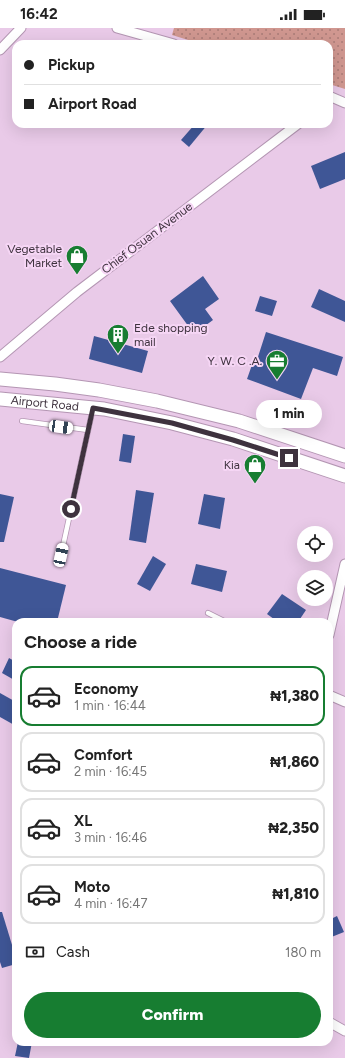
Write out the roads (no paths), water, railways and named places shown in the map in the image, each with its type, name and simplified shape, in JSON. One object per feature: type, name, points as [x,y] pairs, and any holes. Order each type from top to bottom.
[{"type":"main road","name":"Airport Road","points":[[0,379],[99,390],[157,402],[239,421],[345,456]]},
{"type":"main road","name":"Airport Road","points":[[0,399],[93,408],[172,423],[233,440],[345,476]]},
{"type":"street","points":[[0,50],[21,28]]},
{"type":"street","points":[[117,28],[151,32],[166,40]]},
{"type":"street","name":"Chief Osuan Avenue","points":[[0,356],[77,292],[293,128]]},
{"type":"street","points":[[333,618],[345,564]]},
{"type":"street","points":[[333,697],[345,702]]},
{"type":"street","points":[[333,1024],[345,1031]]},
{"type":"lane","points":[[61,555],[93,408]]},
{"type":"lane","points":[[22,421],[88,430]]},
{"type":"lane","points":[[208,613],[218,618]]},
{"type":"place","name":"Vegetable Market","points":[[77,276]]},
{"type":"place","name":"Ede shopping mail","points":[[118,354]]},
{"type":"place","name":"Y. W. C .A.","points":[[277,380]]},
{"type":"place","name":"Kia","points":[[255,484]]}]
